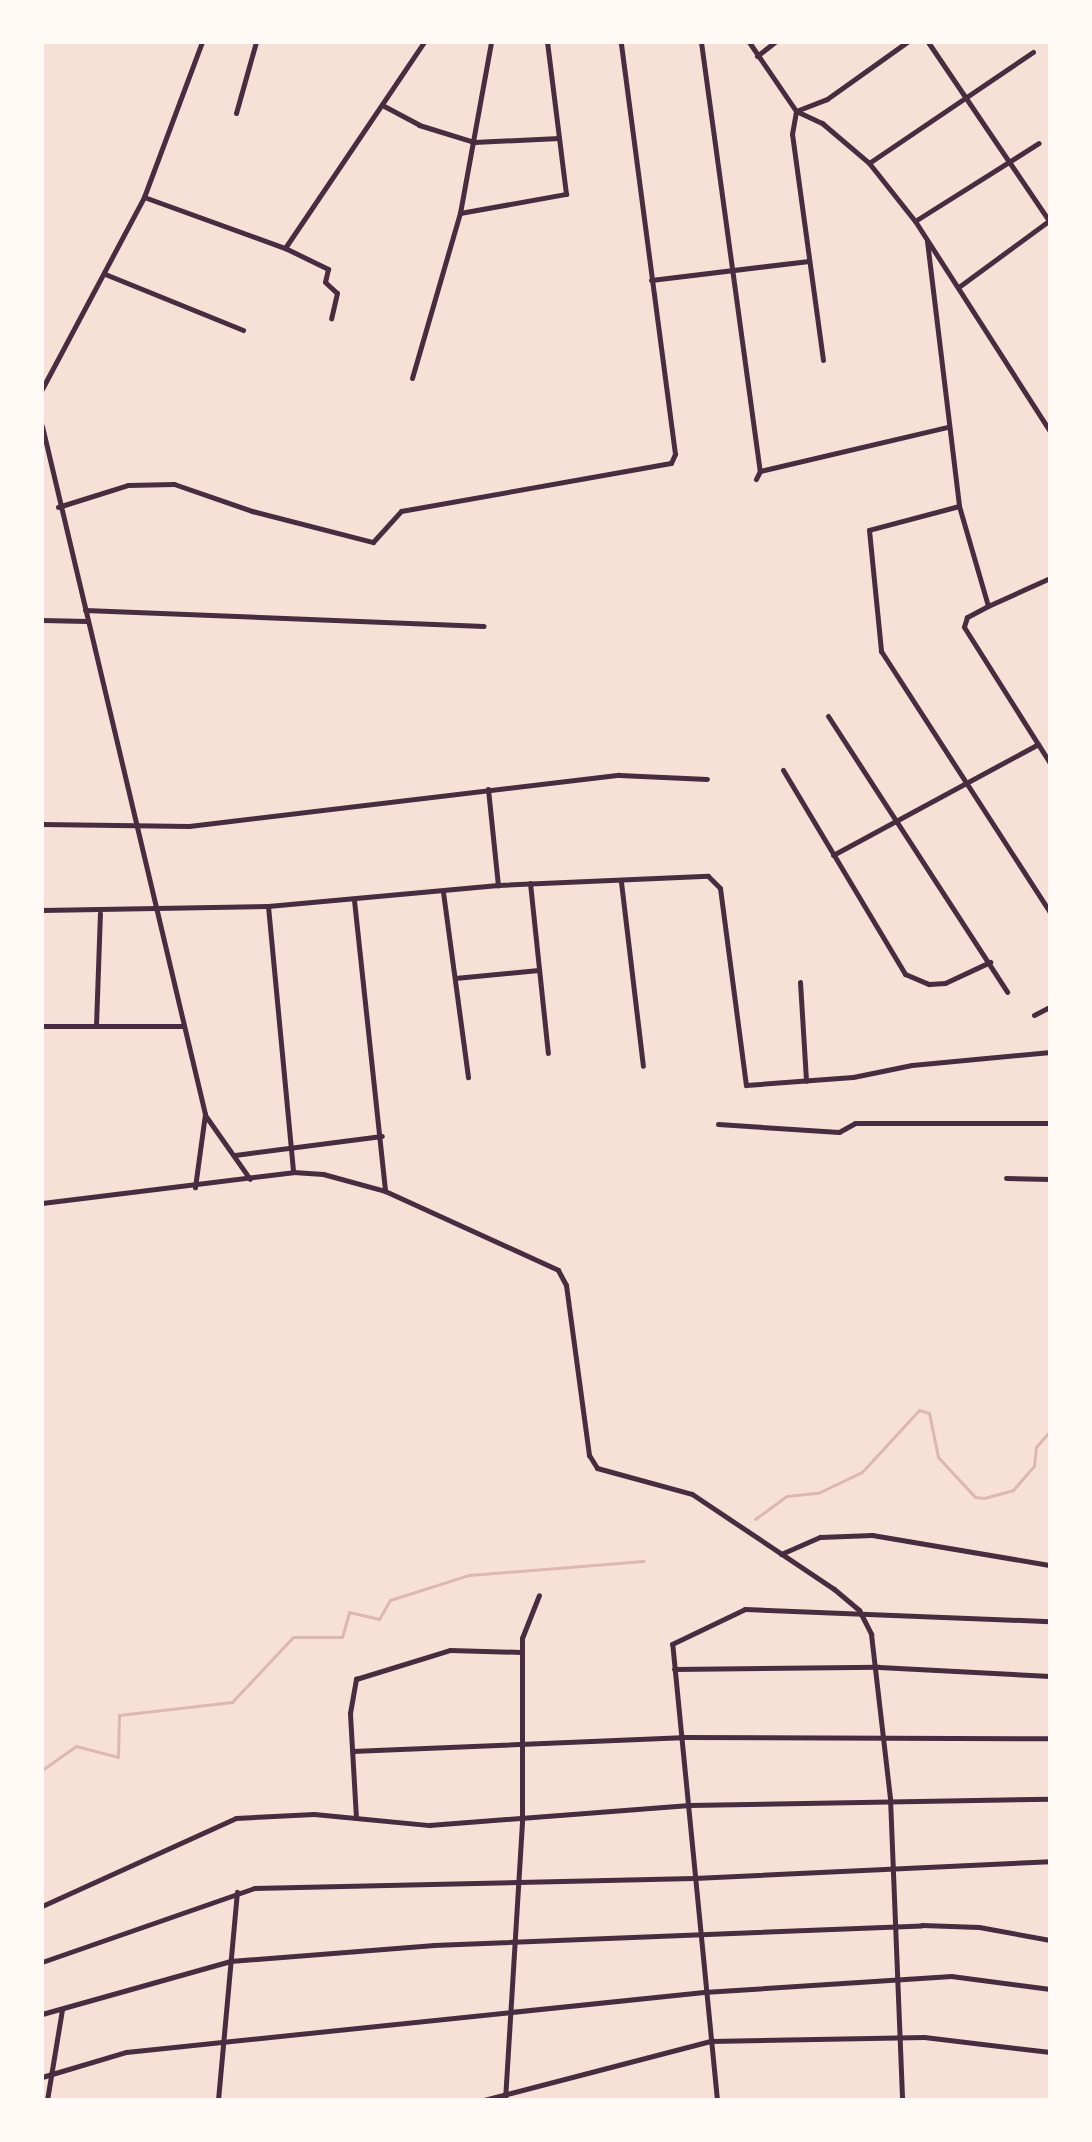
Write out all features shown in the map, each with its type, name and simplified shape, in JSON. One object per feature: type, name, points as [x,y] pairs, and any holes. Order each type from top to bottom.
[{"type":"street","points":[[42,389],[144,197],[202,42]]},
{"type":"street","points":[[236,113],[256,42]]},
{"type":"street","points":[[285,248],[424,42]]},
{"type":"street","points":[[412,378],[460,213],[491,42]]},
{"type":"street","points":[[460,213],[564,197],[547,42]]},
{"type":"street","points":[[58,507],[128,485],[174,484],[252,511],[373,542],[401,511],[674,460],[621,42]]},
{"type":"street","points":[[701,42],[760,471],[756,479]]},
{"type":"street","points":[[749,42],[796,111],[822,123],[869,163],[915,221],[960,286],[1050,431]]},
{"type":"street","points":[[757,56],[775,42]]},
{"type":"street","points":[[796,111],[827,99],[907,42]]},
{"type":"street","points":[[928,42],[1050,220],[960,286]]},
{"type":"street","points":[[869,163],[963,96],[1033,52]]},
{"type":"street","points":[[383,106],[419,125],[474,142],[559,138]]},
{"type":"street","points":[[796,111],[792,134],[823,360]]},
{"type":"street","points":[[915,221],[1039,143]]},
{"type":"street","points":[[144,197],[285,248],[328,269],[325,282],[338,296],[331,318]]},
{"type":"street","points":[[927,241],[959,506],[988,606]]},
{"type":"street","points":[[651,280],[810,261]]},
{"type":"street","points":[[105,274],[243,330]]},
{"type":"street","points":[[42,426],[58,507],[205,1114],[250,1179]]},
{"type":"street","points":[[760,471],[948,427]]},
{"type":"street","points":[[959,506],[874,526],[869,533],[881,651],[1050,912]]},
{"type":"street","points":[[1050,578],[967,617],[964,627],[1050,763]]},
{"type":"street","points":[[85,610],[484,626]]},
{"type":"street","points":[[42,620],[87,621]]},
{"type":"street","points":[[828,716],[900,821],[1007,992]]},
{"type":"street","points":[[833,855],[1038,744]]},
{"type":"street","points":[[783,770],[905,974],[929,984],[945,983],[990,962]]},
{"type":"street","points":[[42,824],[196,826],[619,775],[707,779]]},
{"type":"street","points":[[488,789],[498,885]]},
{"type":"street","points":[[42,910],[100,913],[268,906],[498,885],[621,882],[658,875],[717,880],[743,1082],[751,1086],[806,1081],[1050,1052]]},
{"type":"street","points":[[621,882],[643,1066]]},
{"type":"street","points":[[530,883],[548,1053]]},
{"type":"street","points":[[443,892],[468,1077]]},
{"type":"street","points":[[354,900],[382,1136],[385,1191]]},
{"type":"street","points":[[268,906],[293,1172]]},
{"type":"street","points":[[96,1026],[100,913]]},
{"type":"street","points":[[455,978],[539,970]]},
{"type":"street","points":[[800,982],[806,1081]]},
{"type":"street","points":[[1034,1015],[1050,1007]]},
{"type":"street","points":[[42,1026],[182,1026]]},
{"type":"street","points":[[195,1187],[205,1114]]},
{"type":"street","points":[[718,1124],[839,1132],[855,1123],[1050,1123]]},
{"type":"street","points":[[235,1155],[382,1136]]},
{"type":"street","points":[[42,1203],[195,1187],[293,1172],[337,1176],[385,1191],[558,1270],[566,1285],[593,1463],[614,1476],[684,1490],[746,1529],[859,1610],[879,1667],[890,1798],[896,2038],[902,2100]]},
{"type":"street","points":[[1006,1178],[1050,1179]]},
{"type":"street","points":[[781,1554],[820,1537],[872,1535],[1050,1565]]},
{"type":"street","points":[[505,2098],[522,1820],[522,1652],[526,1621],[539,1595]]},
{"type":"street","points":[[937,2100],[715,2100],[689,1805],[671,1650],[678,1639],[738,1610],[859,1610],[1050,1621]]},
{"type":"street","points":[[356,1818],[351,1694],[361,1674],[450,1650],[522,1652]]},
{"type":"street","points":[[674,1669],[879,1667],[1050,1676]]},
{"type":"street","points":[[352,1751],[681,1737],[884,1734],[1050,1738]]},
{"type":"street","points":[[42,1906],[236,1818],[314,1814],[429,1825],[689,1805],[890,1798],[1050,1799]]},
{"type":"street","points":[[42,1962],[237,1892],[694,1878],[1050,1861]]},
{"type":"street","points":[[218,2100],[237,1892]]},
{"type":"street","points":[[42,2014],[230,1961],[700,1932],[967,1925],[1050,1940]]},
{"type":"street","points":[[42,2077],[126,2052],[223,2045],[704,1992],[894,1976],[963,1976],[1050,1989]]},
{"type":"street","points":[[47,2100],[62,2009]]},
{"type":"street","points":[[484,2100],[505,2098],[710,2041],[955,2038],[1050,2052]]},
{"type":"waterway","points":[[755,1519],[787,1496],[818,1493],[862,1472],[919,1410],[929,1413],[938,1457],[975,1497],[984,1498],[1013,1490],[1034,1466],[1036,1447],[1050,1431]]},
{"type":"waterway","points":[[42,1770],[76,1746],[118,1757],[119,1715],[232,1702],[293,1637],[342,1637],[349,1612],[379,1619],[390,1600],[469,1575],[643,1561]]}]
